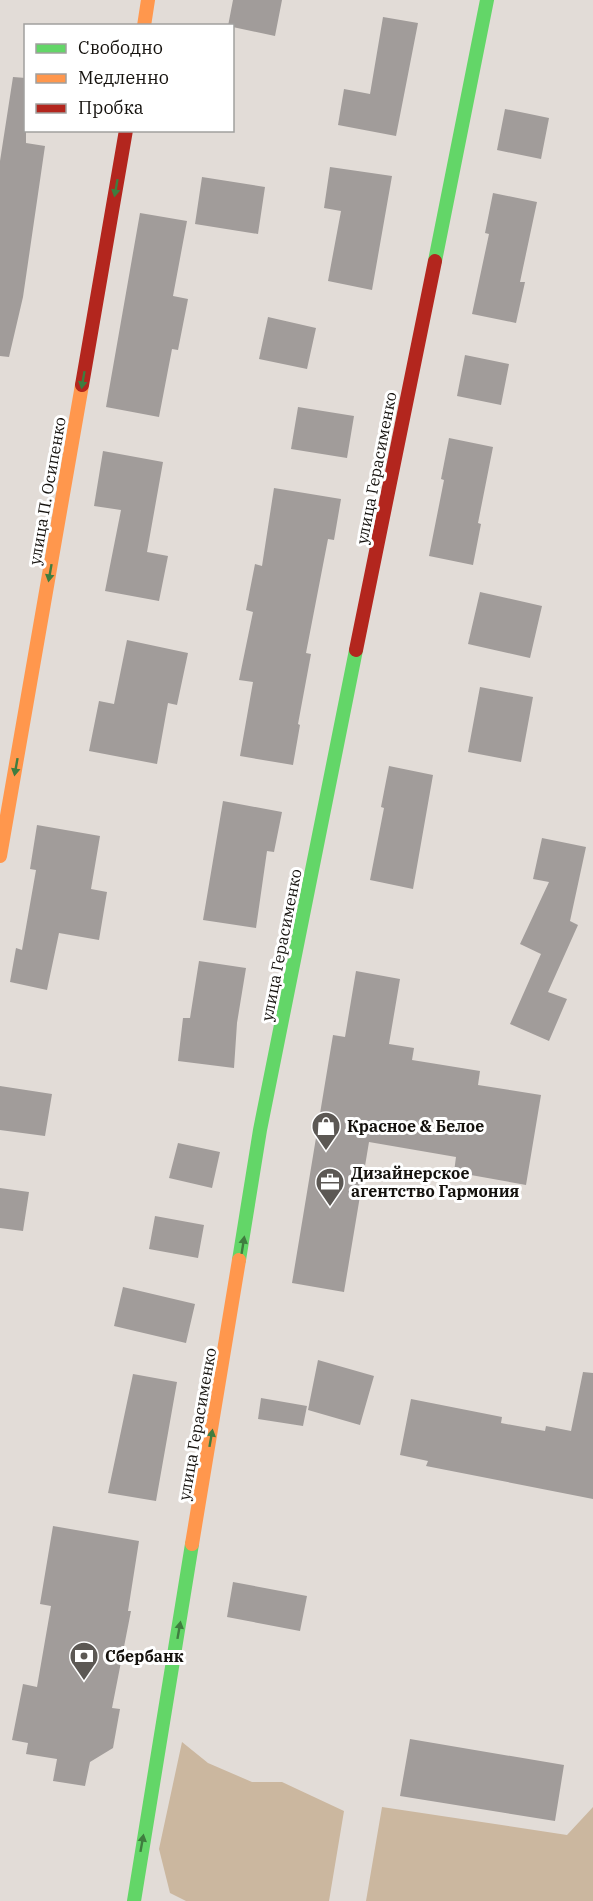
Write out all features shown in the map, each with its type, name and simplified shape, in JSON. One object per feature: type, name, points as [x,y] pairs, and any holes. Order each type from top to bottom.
[{"type":"main road","points":[[144,24],[148,0]]},
{"type":"main road","name":"улица Герасименко","points":[[134,1901],[260,1130],[487,0]]},
{"type":"main road","name":"улица П. Осипенко","points":[[0,856],[126,132]]},
{"type":"shaded area","points":[[182,1742],[208,1763],[252,1782],[282,1782],[344,1811],[329,1901],[186,1901],[170,1893],[159,1849]]},
{"type":"shaded area","points":[[382,1807],[567,1835],[593,1807],[593,1901],[366,1901]]},
{"type":"building","points":[[233,0],[282,0],[275,36],[228,24]]},
{"type":"building","points":[[383,17],[418,23],[396,136],[338,125],[344,89],[370,94]]},
{"type":"building","points":[[13,77],[24,78],[26,143],[45,146],[23,297],[9,357],[0,356],[0,161]]},
{"type":"building","points":[[505,109],[549,118],[541,159],[497,150]]},
{"type":"building","points":[[330,167],[392,176],[372,290],[328,281],[341,211],[324,208]]},
{"type":"building","points":[[202,177],[265,187],[258,234],[195,224]]},
{"type":"building","points":[[493,193],[537,202],[520,282],[525,282],[516,323],[472,314],[489,234],[485,233]]},
{"type":"building","points":[[140,213],[187,221],[173,296],[188,299],[178,350],[172,349],[159,417],[106,407]]},
{"type":"building","points":[[268,317],[316,328],[307,369],[259,359]]},
{"type":"building","points":[[465,355],[509,364],[501,405],[457,396]]},
{"type":"building","points":[[298,407],[354,416],[347,458],[291,449]]},
{"type":"building","points":[[449,438],[493,447],[478,523],[481,524],[473,565],[429,556],[444,480],[441,479]]},
{"type":"building","points":[[103,451],[163,462],[147,552],[168,556],[159,601],[105,591],[121,510],[94,506]]},
{"type":"building","points":[[274,488],[341,499],[334,540],[328,539],[306,653],[311,654],[293,765],[240,756],[253,682],[239,680],[253,612],[246,610],[255,564],[262,566]]},
{"type":"building","points":[[480,592],[542,606],[530,658],[468,644]]},
{"type":"building","points":[[127,640],[188,653],[177,705],[168,703],[157,764],[89,751],[99,701],[114,704]]},
{"type":"building","points":[[480,687],[533,697],[521,762],[468,752]]},
{"type":"building","points":[[389,766],[433,775],[413,889],[370,880],[384,808],[381,807]]},
{"type":"building","points":[[223,801],[282,812],[274,852],[267,851],[256,928],[203,920]]},
{"type":"building","points":[[37,825],[100,836],[91,889],[107,892],[99,940],[59,933],[47,990],[10,982],[16,948],[22,950],[36,870],[30,869]]},
{"type":"building","points":[[542,838],[586,847],[570,921],[578,925],[548,992],[567,999],[549,1041],[510,1024],[541,954],[520,944],[549,882],[533,879]]},
{"type":"building","points":[[199,961],[246,968],[237,1023],[234,1068],[178,1061],[183,1018],[190,1018]]},
{"type":"building","points":[[356,971],[400,979],[389,1044],[414,1048],[412,1060],[480,1071],[478,1085],[541,1095],[526,1185],[454,1172],[456,1157],[369,1142],[344,1292],[292,1283],[333,1035],[345,1037]]},
{"type":"building","points":[[0,1086],[52,1094],[45,1136],[0,1130]]},
{"type":"building","points":[[178,1143],[220,1152],[212,1188],[169,1178]]},
{"type":"building","points":[[0,1188],[29,1192],[23,1231],[0,1228]]},
{"type":"building","points":[[155,1216],[204,1225],[198,1258],[149,1249]]},
{"type":"building","points":[[123,1287],[195,1304],[186,1343],[114,1326]]},
{"type":"building","points":[[318,1360],[374,1376],[360,1425],[308,1410]]},
{"type":"building","points":[[583,1372],[593,1373],[593,1499],[426,1466],[428,1461],[400,1455],[411,1399],[502,1417],[501,1423],[545,1431],[546,1426],[571,1431]]},
{"type":"building","points":[[133,1374],[177,1382],[156,1501],[108,1493]]},
{"type":"building","points":[[261,1398],[307,1406],[303,1426],[258,1419]]},
{"type":"building","points":[[53,1526],[139,1541],[128,1611],[131,1611],[112,1708],[120,1709],[113,1748],[90,1762],[85,1786],[53,1781],[57,1759],[26,1754],[28,1743],[12,1740],[23,1684],[37,1687],[51,1606],[40,1604]]},
{"type":"building","points":[[233,1582],[307,1596],[300,1631],[227,1617]]},
{"type":"building","points":[[410,1739],[564,1765],[555,1821],[400,1796]]},
{"type":"traffic: fast","points":[[435,261],[487,0]]},
{"type":"traffic: fast","points":[[239,1260],[260,1130],[356,650]]},
{"type":"traffic: fast","points":[[134,1901],[192,1544]]},
{"type":"traffic: slow","points":[[144,24],[148,0]]},
{"type":"traffic: slow","points":[[0,856],[82,385]]},
{"type":"traffic: slow","points":[[192,1544],[239,1260]]},
{"type":"traffic: jam","points":[[82,385],[126,132]]},
{"type":"traffic: jam","points":[[356,650],[435,261]]},
{"type":"place","name":"Красное & Белое","points":[[326,1152]]},
{"type":"place","name":"Дизайнерское агентство Гармония","points":[[330,1208]]},
{"type":"place","name":"Сбербанк","points":[[84,1682]]}]
